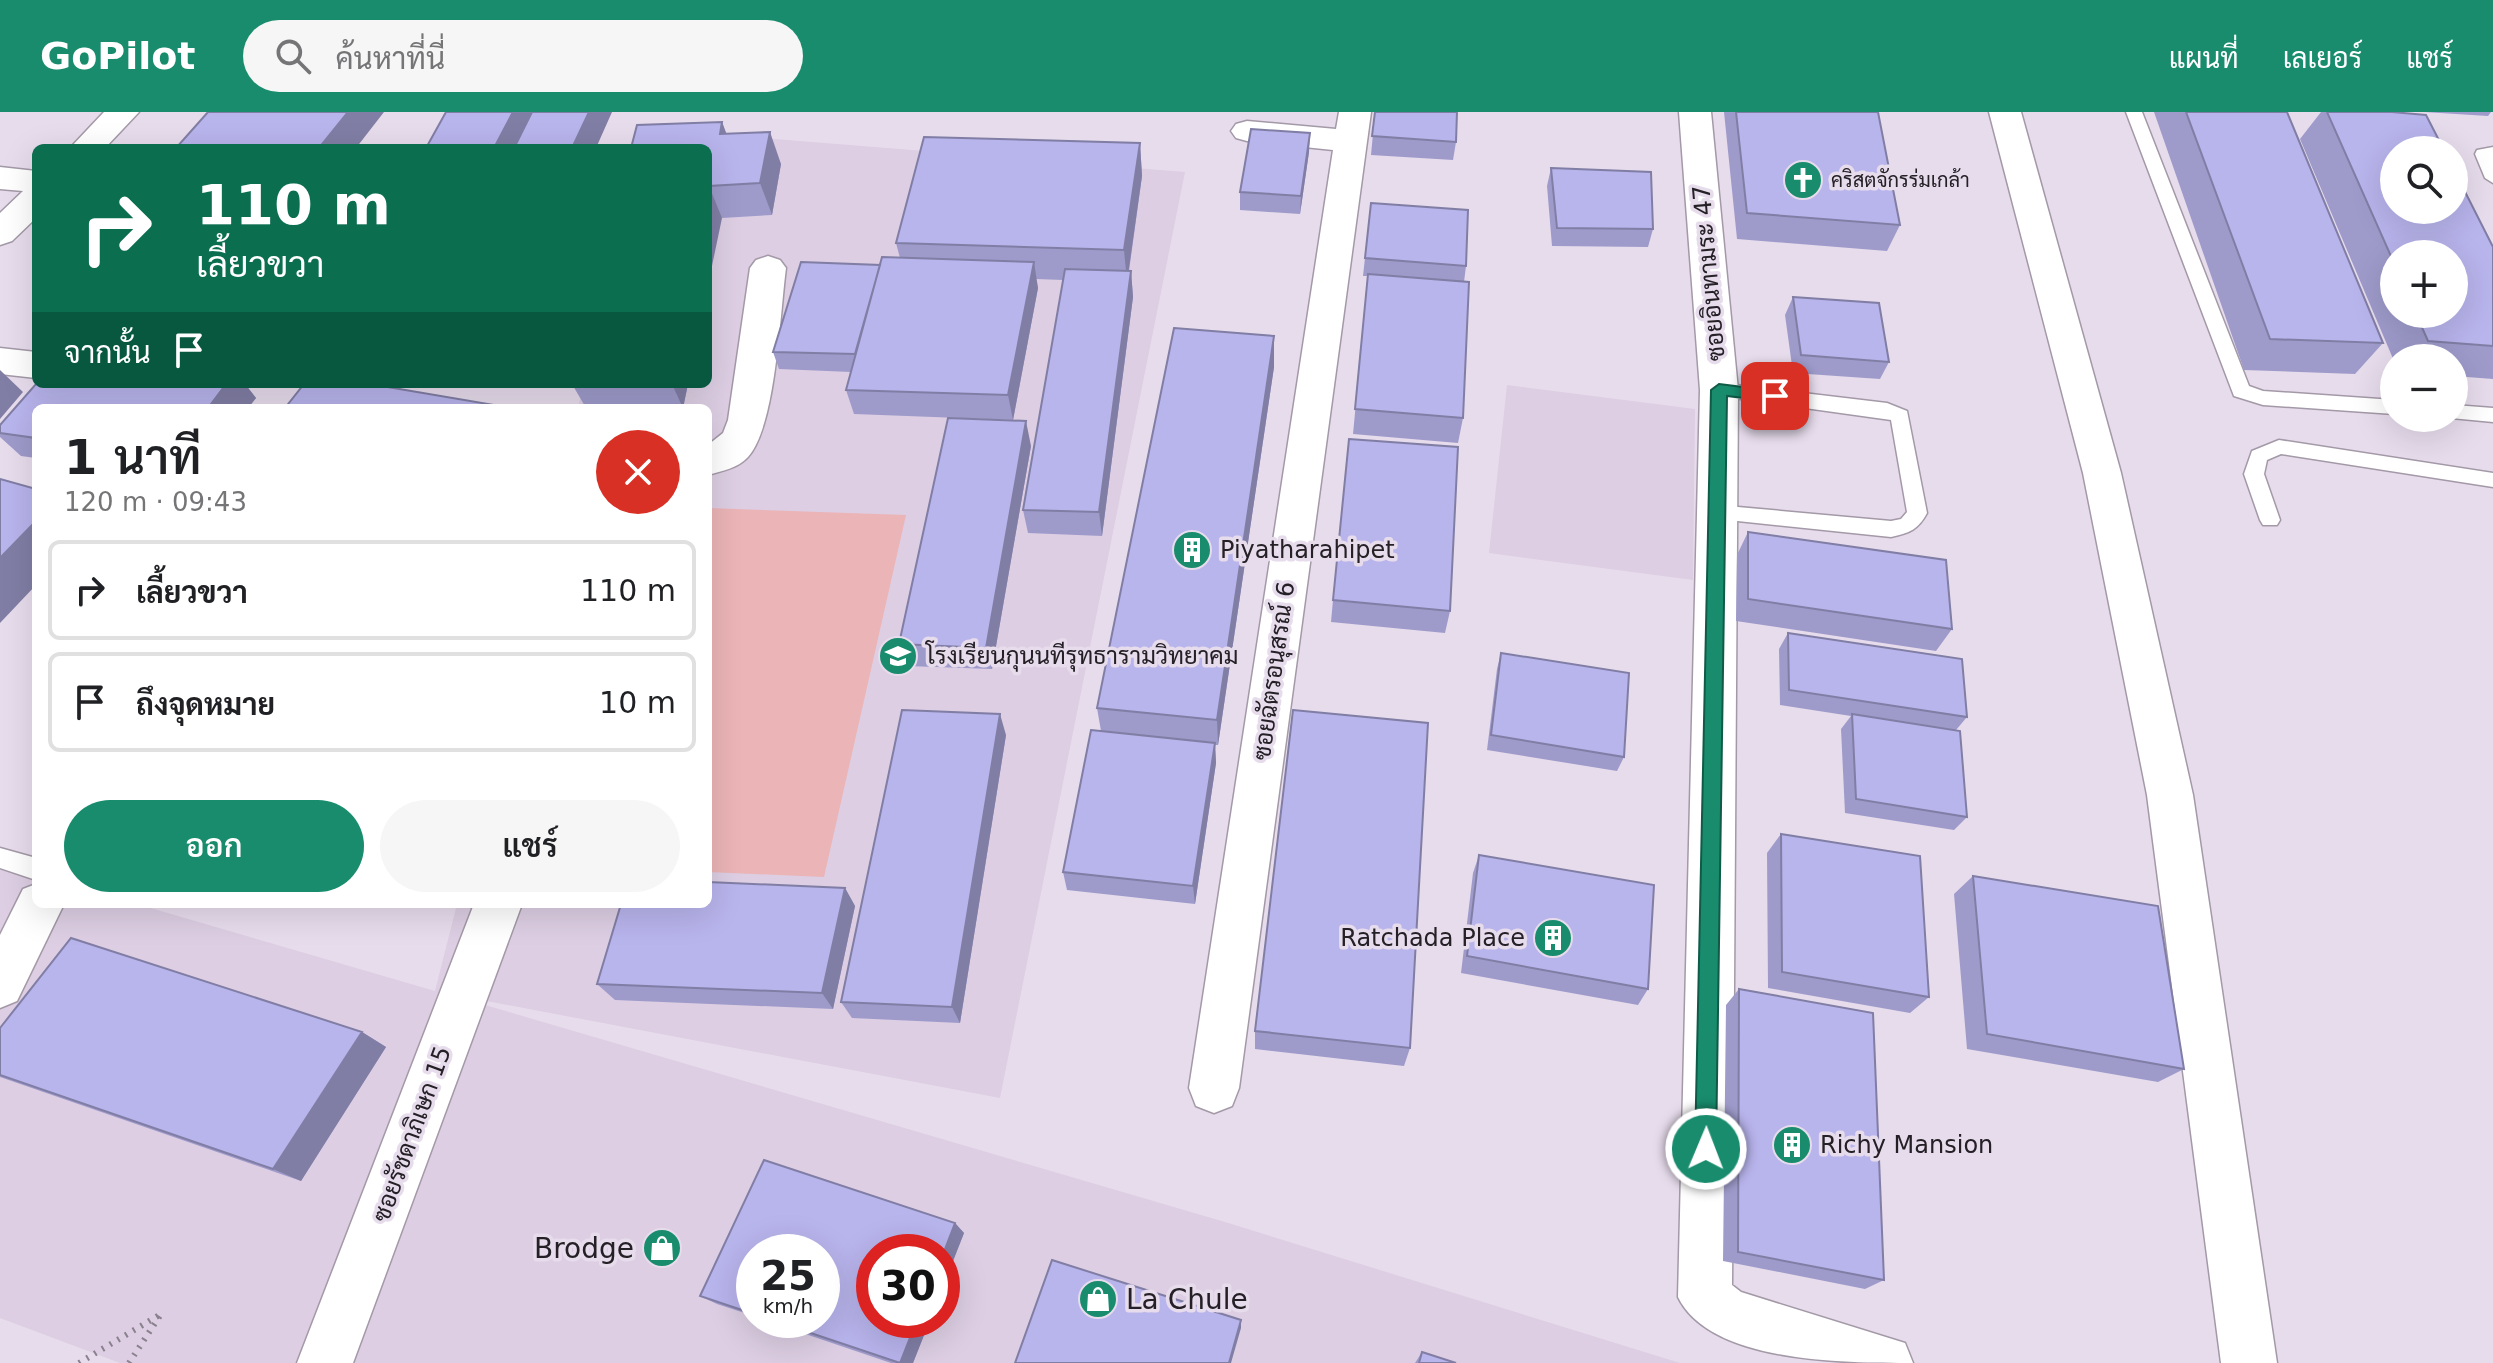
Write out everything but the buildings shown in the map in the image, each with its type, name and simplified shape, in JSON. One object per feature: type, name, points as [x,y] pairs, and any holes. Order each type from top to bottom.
[{"type":"street","points":[[90,144],[123,112]]},
{"type":"street","name":"ซอยอินทามระ 47","points":[[1695,112],[1719,390],[1705,1297],[1725,1315],[1885,1363]]},
{"type":"street","points":[[2005,112],[2102,473],[2170,795],[2249,1363]]},
{"type":"street","points":[[1247,131],[1353,127]]},
{"type":"street","name":"ซอยฉัตรอนุสรณ์ 6","points":[[1214,1088],[1353,127]]},
{"type":"street","points":[[0,178],[32,182]]},
{"type":"street","points":[[0,233],[32,202]]},
{"type":"street","points":[[712,459],[725,456],[740,443],[744,432],[768,268]]},
{"type":"street","points":[[0,361],[32,365]]},
{"type":"street","points":[[0,985],[38,908]]},
{"type":"street","name":"ซอยรัชดาภิเษก 15","points":[[325,1363],[496,908]]},
{"type":"lane","points":[[2134,112],[2241,391],[2263,398],[2380,406]]},
{"type":"lane","points":[[2493,152],[2483,154],[2493,178]]},
{"type":"lane","points":[[1716,513],[1891,529],[1907,526],[1917,513],[1900,416],[1887,410],[1719,390]]},
{"type":"lane","points":[[2468,413],[2493,415]]},
{"type":"lane","points":[[2270,520],[2254,474],[2259,456],[2279,447],[2493,480]]},
{"type":"lane","points":[[0,858],[32,868]]},
{"type":"path","points":[[79,1363],[161,1314],[129,1363]]},
{"type":"shaded area","points":[[637,128],[1185,172],[1000,1098],[444,993],[1225,1222],[1680,1363],[120,1363],[0,1318],[0,864],[32,873],[32,908],[151,908],[435,991],[456,908],[712,908],[712,404],[579,404],[582,388],[712,388],[712,144],[694,144]]},
{"type":"shaded area","points":[[1507,385],[1695,409],[1693,580],[1489,553]]},
{"type":"shaded area","points":[[712,508],[906,515],[824,877],[712,872]]},
{"type":"place","name":"คริสตจักรร่มเกล้า","points":[[1803,180]]},
{"type":"place","name":"Piyatharahipet","points":[[1192,550]]},
{"type":"place","name":"โรงเรียนกุนนทีรุทธารามวิทยาคม","points":[[898,656]]},
{"type":"place","name":"Ratchada Place","points":[[1553,938]]},
{"type":"place","name":"Richy Mansion","points":[[1792,1145]]},
{"type":"place","name":"Brodge","points":[[662,1248]]},
{"type":"place","name":"La Chule","points":[[1098,1299]]},
{"type":"route","points":[[1706,1149],[1719,390],[1775,396]]}]
